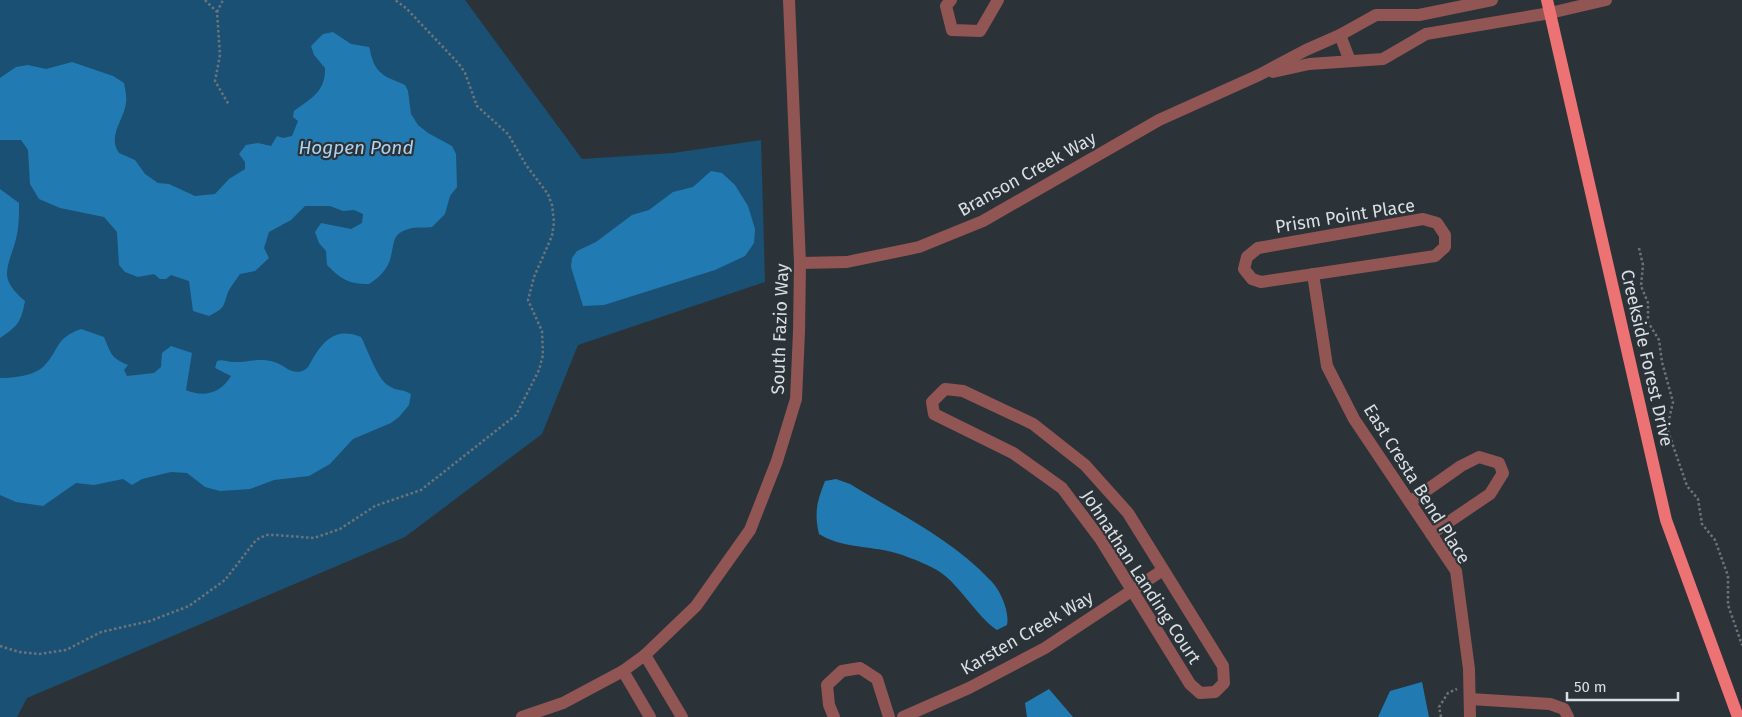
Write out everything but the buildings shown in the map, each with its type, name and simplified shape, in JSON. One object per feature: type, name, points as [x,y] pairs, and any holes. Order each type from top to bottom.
[{"type":"main road","name":"Creekside Forest Drive","points":[[1547,0],[1666,520],[1738,717]]},
{"type":"street","name":"South Fazio Way","points":[[522,717],[563,703],[623,671],[645,655],[696,606],[750,530],[776,461],[796,398],[800,263],[788,0]]},
{"type":"street","points":[[951,0],[946,6],[952,30],[980,31],[998,0]]},
{"type":"street","name":"Branson Creek Way","points":[[800,263],[847,262],[919,247],[983,221],[1159,120],[1259,76],[1306,50],[1340,36],[1376,15],[1419,15],[1492,0]]},
{"type":"street","name":"Branson Creek Way","points":[[1259,76],[1309,64],[1383,59],[1426,34],[1550,13],[1606,0]]},
{"type":"street","points":[[1419,15],[1426,34]]},
{"type":"street","points":[[1340,36],[1350,60]]},
{"type":"street","name":"Prism Point Place","points":[[1423,220],[1437,223],[1445,235],[1445,247],[1435,256],[1313,274],[1261,282],[1252,279],[1244,269],[1247,257],[1258,248],[1423,220]]},
{"type":"street","name":"East Cresta Bend Place","points":[[1313,274],[1327,366],[1354,419],[1456,570],[1469,669],[1470,717]]},
{"type":"street","name":"Johnathan Landing Court","points":[[944,389],[963,391],[1033,424],[1085,465],[1128,513],[1163,570],[1224,666],[1224,683],[1215,692],[1200,693],[1190,684],[1100,540],[1062,488],[1013,453],[934,414],[932,402],[944,389]]},
{"type":"street","points":[[1410,502],[1461,466],[1479,457],[1499,463],[1503,473],[1490,494],[1431,534]]},
{"type":"street","name":"Karsten Creek Way","points":[[903,717],[969,688],[1045,648],[1163,570]]},
{"type":"street","points":[[645,655],[682,717]]},
{"type":"street","points":[[834,717],[829,705],[827,685],[842,671],[860,668],[877,679],[889,717]]},
{"type":"street","points":[[623,671],[650,717]]},
{"type":"street","points":[[1470,693],[1550,704],[1564,708],[1568,717]]},
{"type":"path","points":[[205,0],[217,12]]},
{"type":"path","points":[[223,0],[217,12],[220,55],[215,81],[229,106]]},
{"type":"path","points":[[0,646],[19,652],[39,654],[66,650],[101,632],[150,621],[190,606],[225,580],[256,540],[266,535],[314,538],[340,529],[375,506],[421,490],[467,451],[510,420],[520,408],[539,370],[544,347],[542,331],[528,300],[534,276],[552,236],[554,222],[552,204],[548,194],[526,165],[508,134],[477,106],[465,73],[459,64],[406,8],[394,0]]},
{"type":"path","points":[[1638,248],[1642,265],[1641,286],[1648,302],[1648,322],[1659,340],[1673,402],[1667,428],[1687,486],[1698,499],[1702,524],[1715,540],[1728,576],[1728,605],[1742,645]]},
{"type":"path","points":[[1441,717],[1439,707],[1448,693],[1460,687],[1470,693]]},
{"type":"shaded area","points":[[0,0],[465,0],[582,159],[673,153],[761,140],[765,282],[578,345],[542,434],[405,537],[27,698],[17,717],[0,717]]},
{"type":"water","name":"Hogpen Pond","points":[[333,32],[351,44],[369,47],[371,57],[377,69],[389,78],[405,85],[408,91],[411,114],[418,125],[428,133],[452,146],[456,154],[457,187],[450,196],[445,214],[432,227],[412,228],[401,232],[394,241],[390,261],[386,269],[369,284],[350,282],[332,270],[327,265],[326,251],[319,243],[315,232],[321,223],[351,229],[362,223],[363,214],[354,210],[343,211],[330,206],[305,206],[291,220],[269,232],[264,248],[269,258],[255,271],[240,274],[229,290],[221,309],[209,316],[193,311],[189,281],[171,275],[166,279],[160,279],[154,274],[138,277],[125,272],[119,265],[117,232],[104,217],[60,208],[39,199],[30,184],[28,150],[21,140],[0,140],[0,78],[16,67],[28,65],[46,69],[72,62],[113,76],[124,83],[126,95],[125,109],[115,134],[116,147],[119,153],[135,160],[145,174],[158,183],[169,184],[195,196],[215,194],[229,179],[245,169],[245,162],[239,154],[246,145],[258,143],[271,146],[277,136],[283,138],[292,136],[298,121],[293,117],[294,111],[316,94],[325,76],[325,68],[314,55],[311,46],[323,34]]},
{"type":"water","points":[[711,171],[722,173],[735,185],[748,206],[755,229],[754,243],[745,256],[715,270],[604,305],[583,306],[571,267],[572,258],[577,251],[596,242],[632,215],[649,210],[673,192],[693,187]]},
{"type":"water","points":[[0,189],[19,203],[18,230],[7,276],[17,294],[25,301],[18,323],[0,338]]},
{"type":"water","points":[[81,329],[104,337],[112,355],[128,365],[124,370],[127,376],[154,373],[161,367],[162,353],[171,346],[192,353],[186,390],[199,394],[206,394],[217,390],[231,376],[215,368],[217,361],[269,361],[298,372],[307,368],[326,341],[338,334],[352,334],[361,337],[377,371],[385,382],[392,388],[411,394],[409,405],[391,423],[353,439],[330,464],[309,476],[274,480],[250,489],[220,491],[205,487],[187,473],[171,472],[142,479],[132,485],[123,479],[94,485],[76,483],[43,506],[16,502],[0,495],[0,378],[23,376],[40,369],[66,336]]},
{"type":"water","points":[[836,479],[850,484],[941,539],[975,565],[994,584],[1001,595],[1006,607],[1007,625],[997,630],[989,624],[953,583],[932,567],[896,553],[842,543],[819,534],[817,507],[820,495],[825,481]]},
{"type":"water","points":[[1422,682],[1429,717],[1378,717],[1390,691]]},
{"type":"water","points":[[1049,689],[1073,717],[1027,717],[1025,703]]}]
